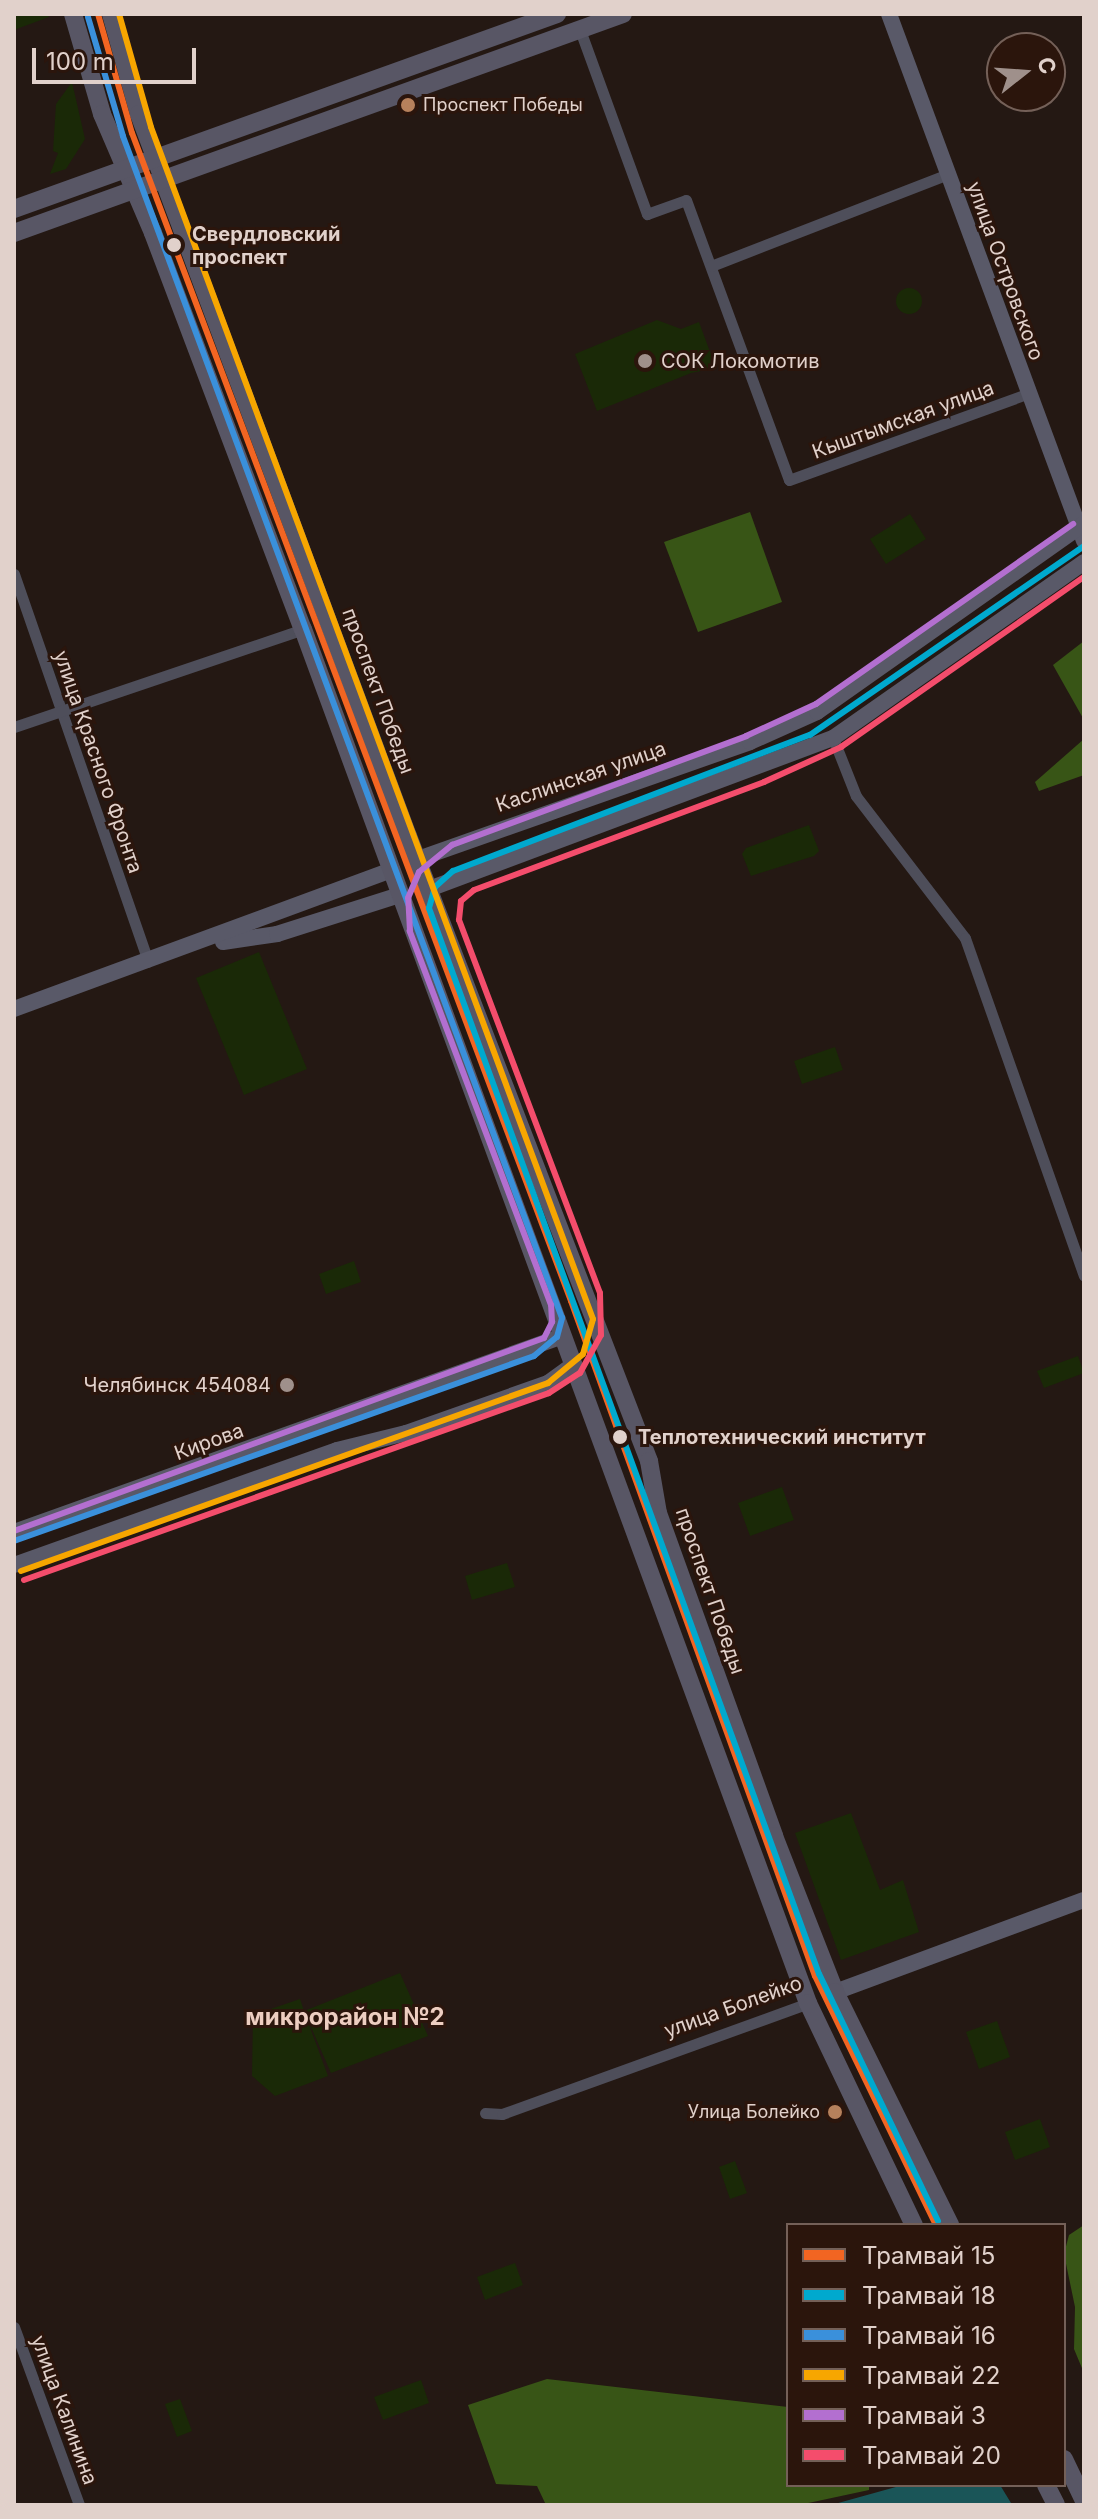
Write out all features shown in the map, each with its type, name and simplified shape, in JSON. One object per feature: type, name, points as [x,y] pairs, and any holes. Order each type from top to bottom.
[{"type":"main road","points":[[73,14],[102,114],[135,190],[303,629],[808,2003],[913,2223]]},
{"type":"main road","name":"проспект Победы","points":[[111,14],[156,158],[599,1340],[649,1461],[658,1513],[835,1992],[949,2223]]},
{"type":"main road","points":[[14,209],[557,14]]},
{"type":"main road","points":[[14,233],[623,14]]},
{"type":"main road","name":"улица Островского","points":[[889,14],[1082,531]]},
{"type":"main road","name":"Каслинская улица","points":[[14,1009],[189,947],[418,859],[750,742],[817,712],[1082,531]]},
{"type":"main road","name":"Каслинская улица","points":[[189,947],[277,934],[400,895],[429,889],[833,738],[1084,562]]},
{"type":"main road","points":[[563,1336],[599,1340]]},
{"type":"main road","name":"Кирова","points":[[14,1532],[563,1336]]},
{"type":"main road","points":[[14,1565],[337,1450],[406,1433],[548,1383],[599,1340]]},
{"type":"main road","name":"улица Болейко","points":[[808,2003],[1084,1900]]},
{"type":"main road","points":[[1066,2463],[1084,2501]]},
{"type":"main road","points":[[1047,2487],[1056,2505]]},
{"type":"street","points":[[580,30],[647,214],[686,200],[711,266],[948,174]]},
{"type":"street","name":"Кыштымская улица","points":[[711,266],[789,480],[1029,393]]},
{"type":"street","name":"улица Красного Фронта","points":[[14,574],[148,961]]},
{"type":"street","points":[[14,727],[303,629]]},
{"type":"street","points":[[833,738],[856,796],[965,938],[1084,1276]]},
{"type":"street","name":"улица Болейко","points":[[485,2113],[517,2109],[808,2003]]},
{"type":"street","name":"улица Калинина","points":[[14,2327],[79,2505]]},
{"type":"green space","points":[[14,14],[48,14],[49,17],[14,30]]},
{"type":"green space","points":[[72,82],[85,139],[66,169],[50,174],[58,153],[53,151],[56,104]]},
{"type":"green space","points":[[909,288],[918,292],[922,301],[918,310],[909,314],[900,310],[896,301],[900,292]]},
{"type":"green space","name":"СОК Локомотив","points":[[657,320],[681,329],[699,322],[716,368],[691,373],[597,411],[575,354]]},
{"type":"green space","points":[[750,512],[782,602],[698,632],[664,542]]},
{"type":"green space","points":[[910,514],[926,539],[886,564],[870,539]]},
{"type":"green space","points":[[1084,641],[1084,720],[1053,665]]},
{"type":"green space","points":[[1084,739],[1084,775],[1039,791],[1035,782]]},
{"type":"green space","points":[[809,825],[819,851],[814,856],[751,876],[742,854],[746,848]]},
{"type":"green space","points":[[259,952],[307,1069],[244,1095],[196,978]]},
{"type":"green space","points":[[835,1047],[843,1070],[802,1084],[794,1061]]},
{"type":"green space","points":[[354,1261],[361,1282],[326,1294],[319,1274]]},
{"type":"green space","points":[[1078,1356],[1084,1373],[1044,1388],[1037,1371]]},
{"type":"green space","points":[[782,1487],[794,1520],[750,1536],[738,1503]]},
{"type":"green space","points":[[507,1563],[515,1587],[472,1600],[465,1576]]},
{"type":"green space","points":[[851,1813],[880,1890],[903,1880],[919,1932],[841,1960],[795,1833]]},
{"type":"green space","points":[[400,1973],[428,2036],[331,2073],[304,2011]]},
{"type":"green space","points":[[300,1999],[328,2076],[275,2096],[252,2076],[253,2015]]},
{"type":"green space","points":[[997,2021],[1010,2057],[979,2069],[966,2032]]},
{"type":"green space","points":[[1040,2119],[1050,2147],[1015,2160],[1005,2132]]},
{"type":"green space","points":[[735,2161],[747,2193],[730,2199],[719,2167]]},
{"type":"green space","points":[[1084,2225],[1084,2373],[1074,2349],[1075,2307],[1066,2264],[1069,2235]]},
{"type":"green space","points":[[515,2263],[523,2285],[485,2300],[477,2277]]},
{"type":"green space","points":[[547,2379],[786,2407],[786,2487],[869,2487],[869,2490],[799,2505],[546,2505],[537,2486],[496,2484],[468,2405]]},
{"type":"green space","points":[[421,2380],[429,2403],[383,2420],[374,2397]]},
{"type":"green space","points":[[180,2399],[192,2431],[177,2437],[165,2404]]},
{"type":"water","points":[[896,2487],[1001,2487],[1011,2503],[1084,2505],[831,2505]]},
{"type":"tram line","name":"15","points":[[98,14],[132,133],[571,1301],[815,1976],[935,2223]]},
{"type":"tram line","name":"22","points":[[21,1571],[548,1383],[583,1354],[593,1319],[151,127],[119,14]]},
{"type":"tram line","name":"16","points":[[14,1541],[534,1356],[557,1337],[562,1318],[123,136],[88,17]]},
{"type":"tram line","name":"3","points":[[14,1531],[544,1338],[552,1322],[551,1305],[410,931],[408,898],[419,872],[452,845],[746,736],[816,704],[1073,524]]},
{"type":"tram line","name":"18","points":[[938,2221],[819,1974],[429,908],[435,887],[453,871],[810,735],[1084,546]]},
{"type":"tram line","name":"20","points":[[24,1580],[549,1393],[580,1373],[601,1335],[600,1293],[459,920],[461,901],[474,890],[764,782],[841,747],[1084,577]]},
{"type":"place","name":"Проспект Победы","points":[[408,105]]},
{"type":"place","name":"Свердловский проспект","points":[[174,245]]},
{"type":"place","name":"СОК Локомотив","points":[[645,361]]},
{"type":"place","name":"Челябинск 454084","points":[[287,1385]]},
{"type":"place","name":"Теплотехнический институт","points":[[620,1437]]},
{"type":"place","name":"Улица Болейко","points":[[835,2112]]},
{"type":"district","name":"микрорайон №2","points":[[345,2017]]}]
